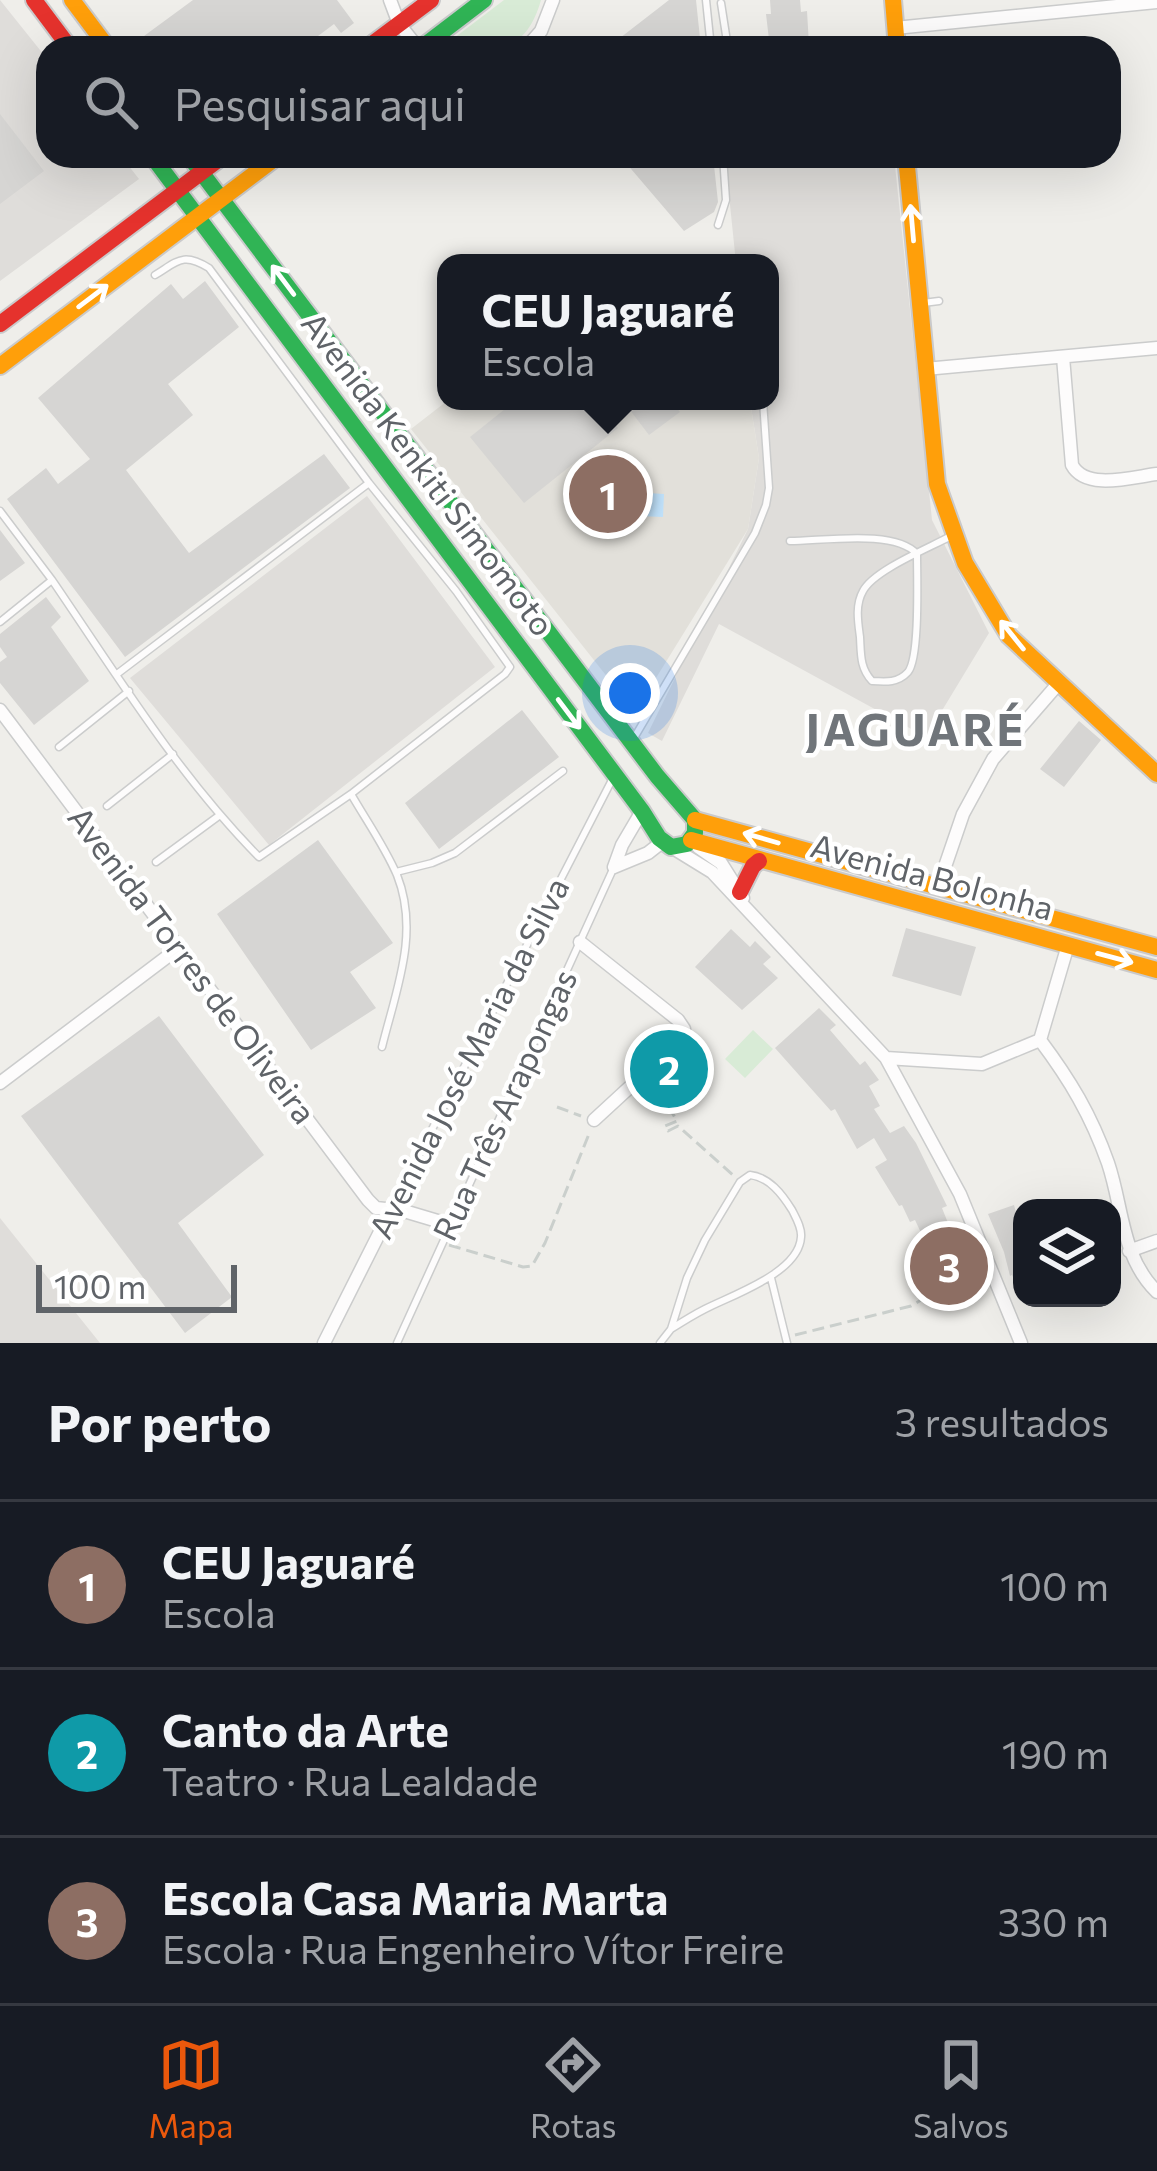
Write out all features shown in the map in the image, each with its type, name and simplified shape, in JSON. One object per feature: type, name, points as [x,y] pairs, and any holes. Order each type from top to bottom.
[{"type":"main road","points":[[34,0],[61,36]]},
{"type":"main road","points":[[72,0],[99,36]]},
{"type":"main road","points":[[384,36],[431,0]]},
{"type":"main road","points":[[435,36],[484,0]]},
{"type":"main road","points":[[892,0],[896,36]]},
{"type":"main road","name":"Avenida Kenkiti Simomoto","points":[[161,168],[663,839]]},
{"type":"main road","name":"Avenida Kenkiti Simomoto","points":[[199,168],[689,814]]},
{"type":"main road","points":[[0,324],[208,168]]},
{"type":"main road","points":[[0,367],[262,168]]},
{"type":"main road","points":[[907,168],[937,484],[965,562],[1009,636],[1157,774]]},
{"type":"main road","points":[[463,572],[489,553]]},
{"type":"main road","points":[[665,810],[689,814],[695,833],[690,841],[682,846],[663,839],[657,818],[665,810]]},
{"type":"main road","name":"Avenida Bolonha","points":[[689,814],[1157,947]]},
{"type":"main road","name":"Avenida Bolonha","points":[[690,841],[1157,970]]},
{"type":"main road","points":[[740,892],[759,861]]},
{"type":"street","points":[[390,0],[409,36]]},
{"type":"street","points":[[537,36],[553,0]]},
{"type":"street","points":[[895,28],[1157,2]]},
{"type":"street","points":[[925,369],[1157,348]]},
{"type":"street","points":[[1063,357],[1075,473],[1089,480],[1157,474]]},
{"type":"street","points":[[938,887],[963,814],[993,759],[1058,684]]},
{"type":"street","name":"Avenida Torres de Oliveira","points":[[0,710],[368,1201],[376,1208],[391,1210]]},
{"type":"street","name":"Avenida José Maria da Silva","points":[[614,867],[643,811]]},
{"type":"street","points":[[663,839],[704,865],[886,1058],[960,1194],[1021,1343]]},
{"type":"street","name":"Avenida José Maria da Silva","points":[[614,867],[647,853],[663,839]]},
{"type":"street","points":[[690,841],[721,863],[748,910]]},
{"type":"street","points":[[580,942],[684,1029],[646,1073],[594,1121]]},
{"type":"street","points":[[1040,1040],[1068,945]]},
{"type":"street","points":[[0,1083],[180,947]]},
{"type":"street","points":[[886,1058],[982,1064],[1040,1040]]},
{"type":"street","points":[[1040,1040],[1086,1107],[1114,1182],[1129,1251],[1157,1292]]},
{"type":"street","points":[[391,1210],[451,1225]]},
{"type":"street","name":"Avenida José Maria da Silva","points":[[324,1343],[391,1210]]},
{"type":"street","points":[[1129,1251],[1157,1241]]},
{"type":"lane","points":[[706,0],[710,36]]},
{"type":"lane","points":[[721,3],[726,36]]},
{"type":"lane","points":[[718,225],[726,200],[723,168]]},
{"type":"lane","points":[[0,511],[172,754],[220,815],[262,857],[351,794],[510,667],[208,268],[194,258],[180,259],[155,275]]},
{"type":"lane","points":[[919,303],[938,301]]},
{"type":"lane","points":[[632,741],[755,533],[766,506],[764,410]]},
{"type":"lane","points":[[117,674],[369,483]]},
{"type":"lane","points":[[790,542],[891,539],[909,545],[917,554],[914,660],[905,676],[889,683],[872,681],[862,671],[857,612],[862,592],[873,578],[917,554],[954,534]]},
{"type":"lane","points":[[0,622],[52,580]]},
{"type":"lane","points":[[59,747],[129,691]]},
{"type":"lane","points":[[107,806],[172,754]]},
{"type":"lane","points":[[396,872],[455,853],[563,771]]},
{"type":"lane","name":"Avenida José Maria da Silva","points":[[391,1210],[615,774]]},
{"type":"lane","points":[[351,794],[396,872],[405,898],[408,945],[382,1047]]},
{"type":"lane","points":[[156,862],[220,815]]},
{"type":"lane","name":"Rua Três Arapongas","points":[[397,1343],[614,867]]},
{"type":"lane","points":[[660,1343],[671,1329],[704,1309],[771,1278],[796,1252],[801,1231],[784,1197],[765,1178],[750,1174],[740,1181],[687,1278],[671,1329]]},
{"type":"lane","points":[[771,1278],[786,1340]]},
{"type":"path","points":[[646,1073],[668,1098],[682,1096],[683,1100],[669,1107],[677,1121],[665,1126],[668,1132],[678,1126],[740,1181]]},
{"type":"path","points":[[442,1243],[523,1268],[532,1266],[594,1121],[557,1107]]},
{"type":"path","points":[[786,1340],[922,1302],[990,1268]]},
{"type":"shaded area","points":[[0,0],[36,45],[36,168],[130,168],[139,179],[0,281]]},
{"type":"shaded area","points":[[726,168],[895,168],[932,520],[989,633],[926,737],[719,624],[662,741],[648,733],[748,529],[759,458],[751,410],[779,410],[779,254],[735,254]]},
{"type":"shaded area","points":[[437,409],[751,410],[759,458],[748,529],[635,712],[411,429]]},
{"type":"shaded area","points":[[367,496],[495,667],[269,845],[130,678]]},
{"type":"shaded area","points":[[0,1218],[100,1343],[0,1343]]},
{"type":"shaded area","points":[[966,1247],[974,1269],[932,1286],[925,1263]]},
{"type":"green space","points":[[504,0],[541,0],[521,36],[457,36]]},
{"type":"green space","points":[[753,1030],[773,1049],[745,1078],[725,1059]]},
{"type":"water","points":[[614,491],[664,494],[663,517],[613,515]]},
{"type":"building","points":[[193,0],[337,0],[354,23],[341,33],[334,24],[318,36],[144,36]]},
{"type":"building","points":[[669,0],[696,0],[700,36],[622,36]]},
{"type":"building","points":[[770,0],[800,0],[801,12],[807,11],[808,36],[769,36],[766,14],[771,14]]},
{"type":"building","points":[[0,114],[36,161],[36,168],[44,171],[0,204]]},
{"type":"building","points":[[630,168],[714,168],[718,202],[714,212],[684,231]]},
{"type":"building","points":[[205,281],[239,327],[168,384],[193,415],[126,470],[189,553],[324,454],[350,488],[125,657],[7,499],[46,468],[58,484],[90,459],[38,398],[171,284],[183,299]]},
{"type":"building","points":[[504,410],[603,410],[618,428],[524,503],[470,437]]},
{"type":"building","points":[[630,410],[680,412],[649,435]]},
{"type":"building","points":[[0,530],[25,563],[0,581]]},
{"type":"building","points":[[46,597],[61,617],[51,627],[89,681],[34,725],[0,683],[0,662],[7,657],[0,647],[0,634]]},
{"type":"building","points":[[522,710],[559,757],[439,849],[405,803]]},
{"type":"building","points":[[1079,721],[1101,740],[1064,787],[1040,769]]},
{"type":"building","points":[[318,840],[393,943],[350,972],[376,1008],[311,1050],[217,914]]},
{"type":"building","points":[[906,928],[976,947],[961,996],[892,976]]},
{"type":"building","points":[[731,929],[750,947],[755,941],[771,957],[763,964],[778,978],[742,1010],[695,967]]},
{"type":"building","points":[[819,1008],[836,1025],[830,1030],[879,1080],[869,1086],[880,1106],[874,1109],[890,1133],[904,1126],[916,1143],[947,1206],[942,1208],[958,1248],[935,1256],[928,1235],[923,1237],[915,1220],[910,1222],[875,1167],[887,1160],[874,1138],[857,1149],[835,1109],[831,1111],[775,1048]]},
{"type":"building","points":[[159,1016],[264,1155],[178,1223],[232,1297],[185,1333],[21,1116]]},
{"type":"building","points":[[1013,1205],[1013,1277],[1010,1276],[988,1214]]},
{"type":"traffic: fast","points":[[437,36],[484,0]]},
{"type":"traffic: fast","points":[[161,168],[659,838],[671,847],[687,844],[695,833],[695,820]]},
{"type":"traffic: fast","points":[[198,168],[695,820]]},
{"type":"traffic: slow","points":[[72,0],[99,36]]},
{"type":"traffic: slow","points":[[893,0],[896,36]]},
{"type":"traffic: slow","points":[[0,366],[262,168]]},
{"type":"traffic: slow","points":[[907,168],[937,484],[965,563],[1009,636],[1157,774]]},
{"type":"traffic: slow","points":[[695,820],[1157,947]]},
{"type":"traffic: slow","points":[[691,840],[1157,970]]},
{"type":"traffic: jam","points":[[34,0],[61,36]]},
{"type":"traffic: jam","points":[[383,36],[431,0]]},
{"type":"traffic: jam","points":[[0,324],[207,168]]},
{"type":"traffic: jam","points":[[740,892],[759,861]]},
{"type":"place","name":"CEU Jaguaré","points":[[608,494]]},
{"type":"place","name":"Canto da Arte","points":[[669,1069]]},
{"type":"place","name":"Escola Casa Maria Marta","points":[[949,1266]]},
{"type":"district","name":"JAGUARÉ","points":[[916,730]]}]
